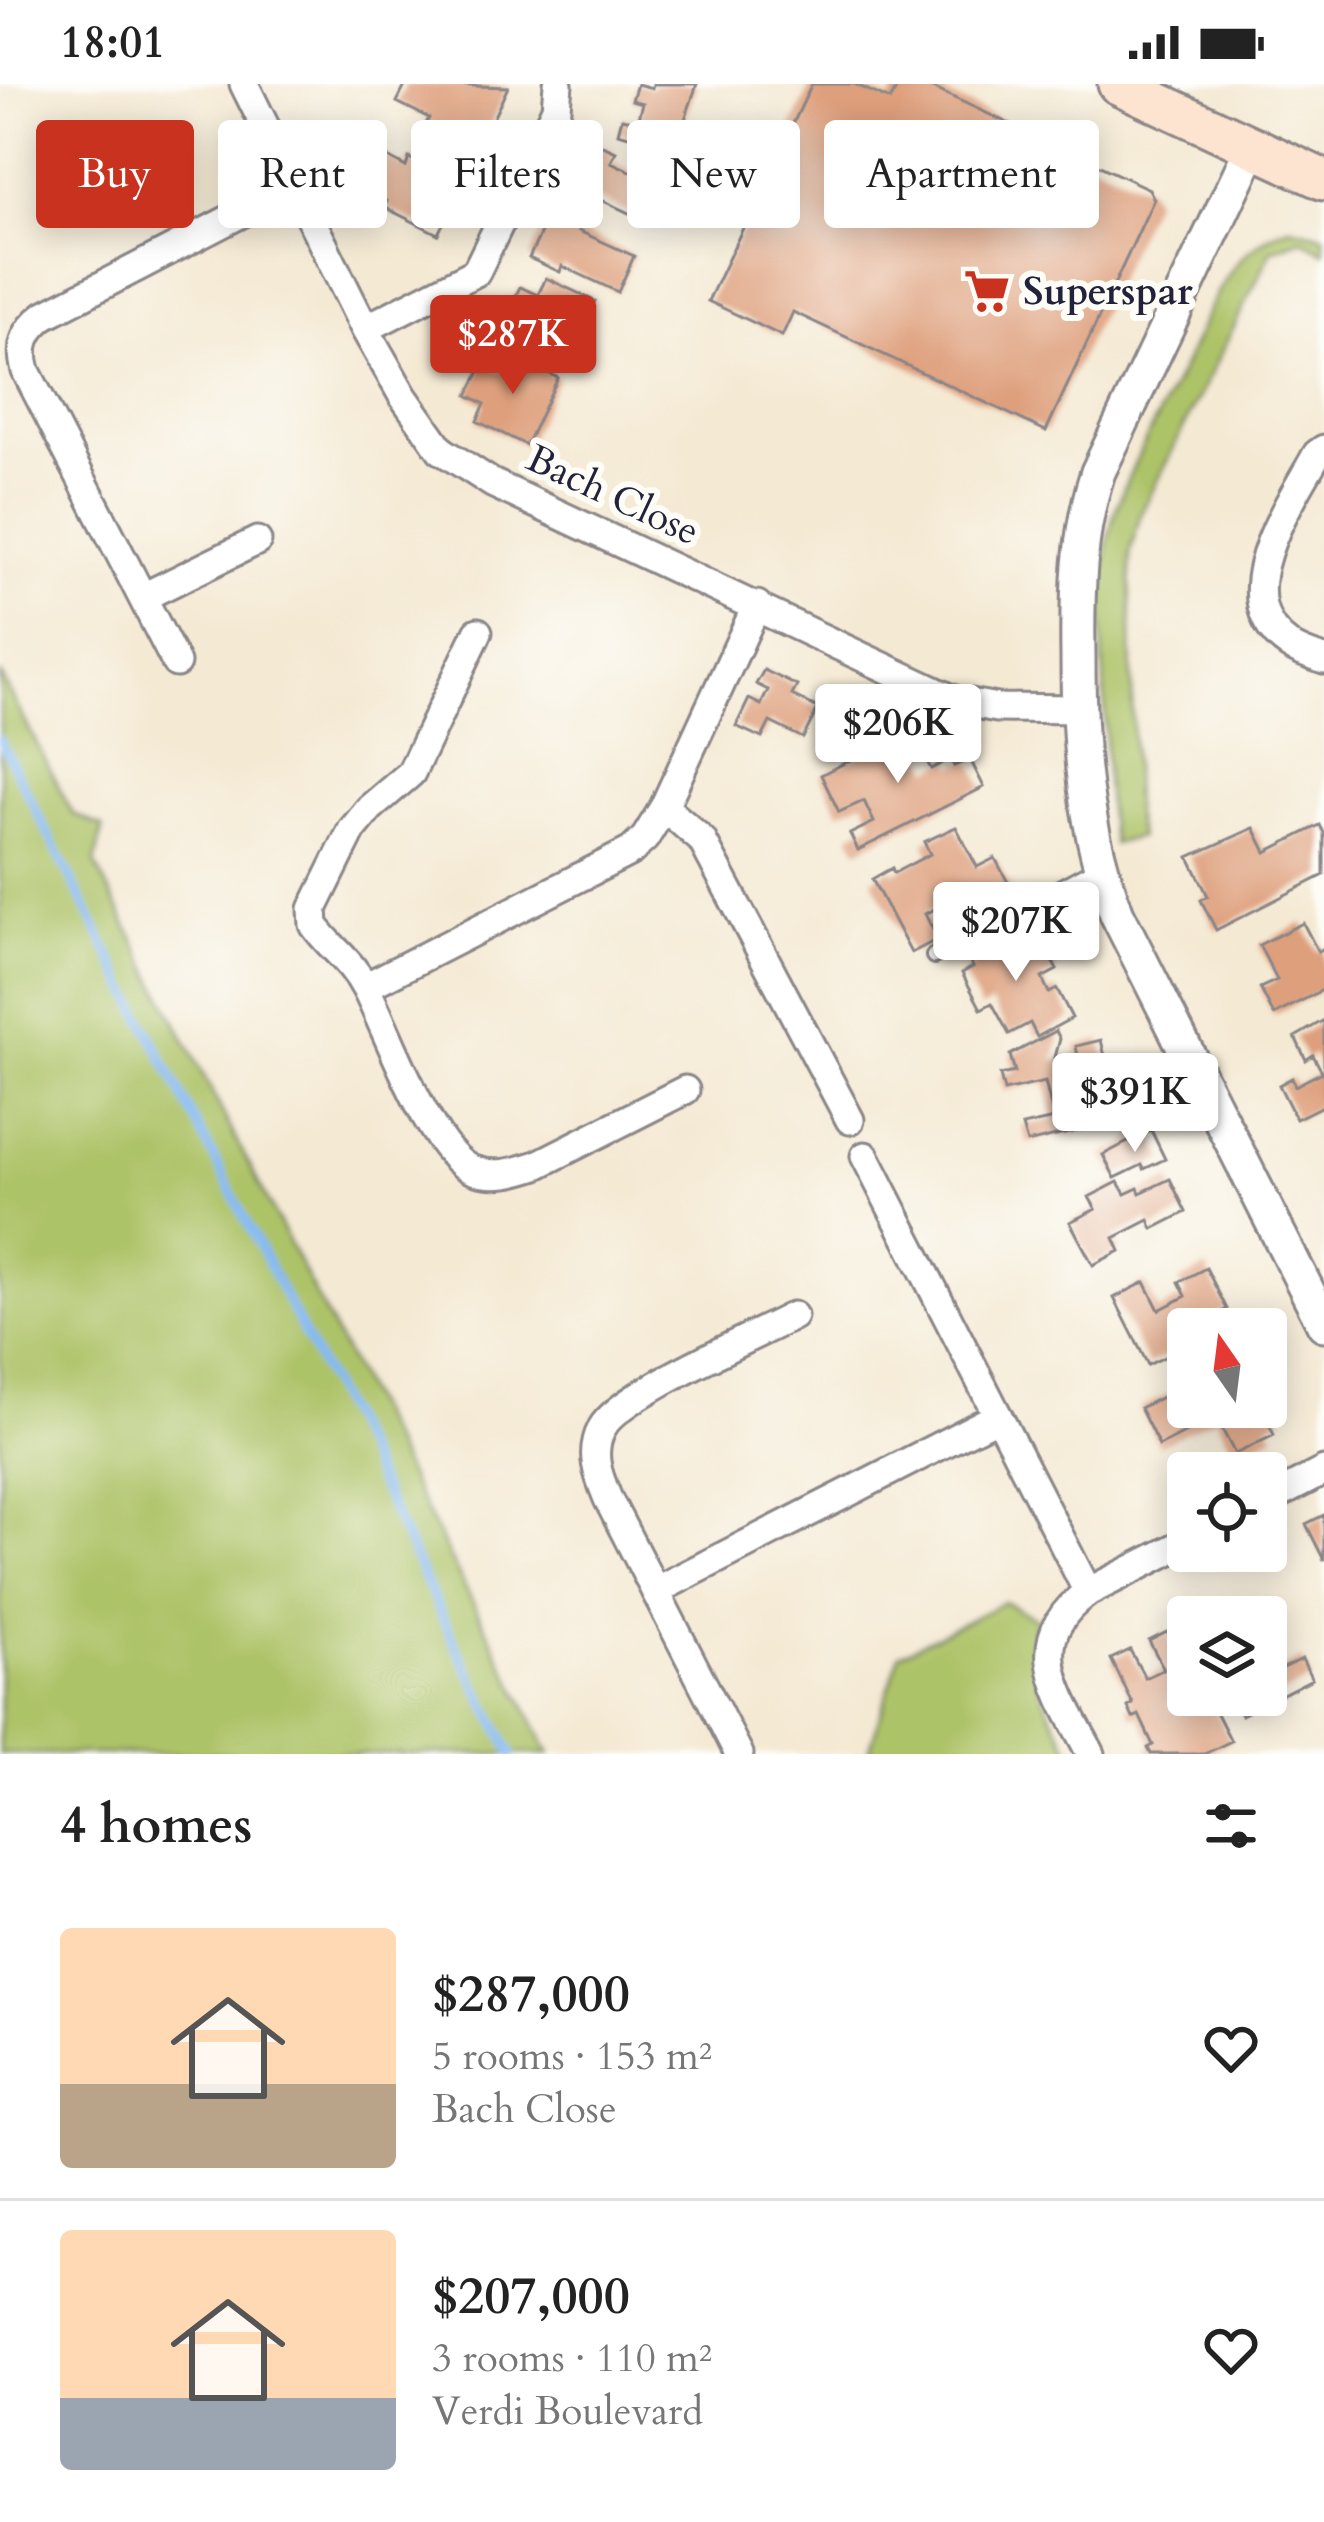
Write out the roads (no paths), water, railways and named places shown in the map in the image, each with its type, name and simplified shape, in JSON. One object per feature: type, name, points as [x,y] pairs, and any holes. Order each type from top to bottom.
[{"type":"main road","points":[[1118,84],[1324,180]]},
{"type":"street","name":"Bach Close","points":[[244,84],[262,120]]},
{"type":"street","points":[[365,329],[476,272],[556,109],[558,84]]},
{"type":"street","points":[[1252,146],[1098,472],[1084,514],[1077,591],[1082,783],[1099,867],[1128,934],[1324,1324]]},
{"type":"street","points":[[176,663],[26,371],[23,345],[27,332],[45,315],[218,225]]},
{"type":"street","name":"Bach Close","points":[[315,228],[365,329],[428,435],[458,462],[954,700],[997,708],[1078,709]]},
{"type":"street","points":[[1324,448],[1307,471],[1260,567],[1270,626],[1292,647],[1324,660]]},
{"type":"street","points":[[143,597],[257,541]]},
{"type":"street","points":[[365,987],[631,851],[645,838],[757,605]]},
{"type":"street","points":[[478,632],[411,773],[352,830],[313,909],[316,928],[347,957],[365,987],[435,1133],[461,1164],[475,1171],[512,1173],[537,1165],[685,1090]]},
{"type":"street","points":[[664,806],[702,840],[850,1120]]},
{"type":"street","points":[[865,1156],[1088,1592]]},
{"type":"street","points":[[739,1754],[655,1591],[595,1459],[600,1431],[608,1418],[635,1398],[793,1316]]},
{"type":"street","points":[[655,1591],[998,1416]]},
{"type":"street","points":[[1287,1490],[1324,1472]]},
{"type":"street","points":[[1091,1754],[1057,1688],[1049,1661],[1053,1633],[1061,1616],[1088,1592],[1167,1552]]},
{"type":"lane","points":[[934,956],[1099,867]]},
{"type":"waterway","points":[[0,740],[361,1445],[512,1754]]},
{"type":"place","name":"Superspar","points":[[987,291]]}]
